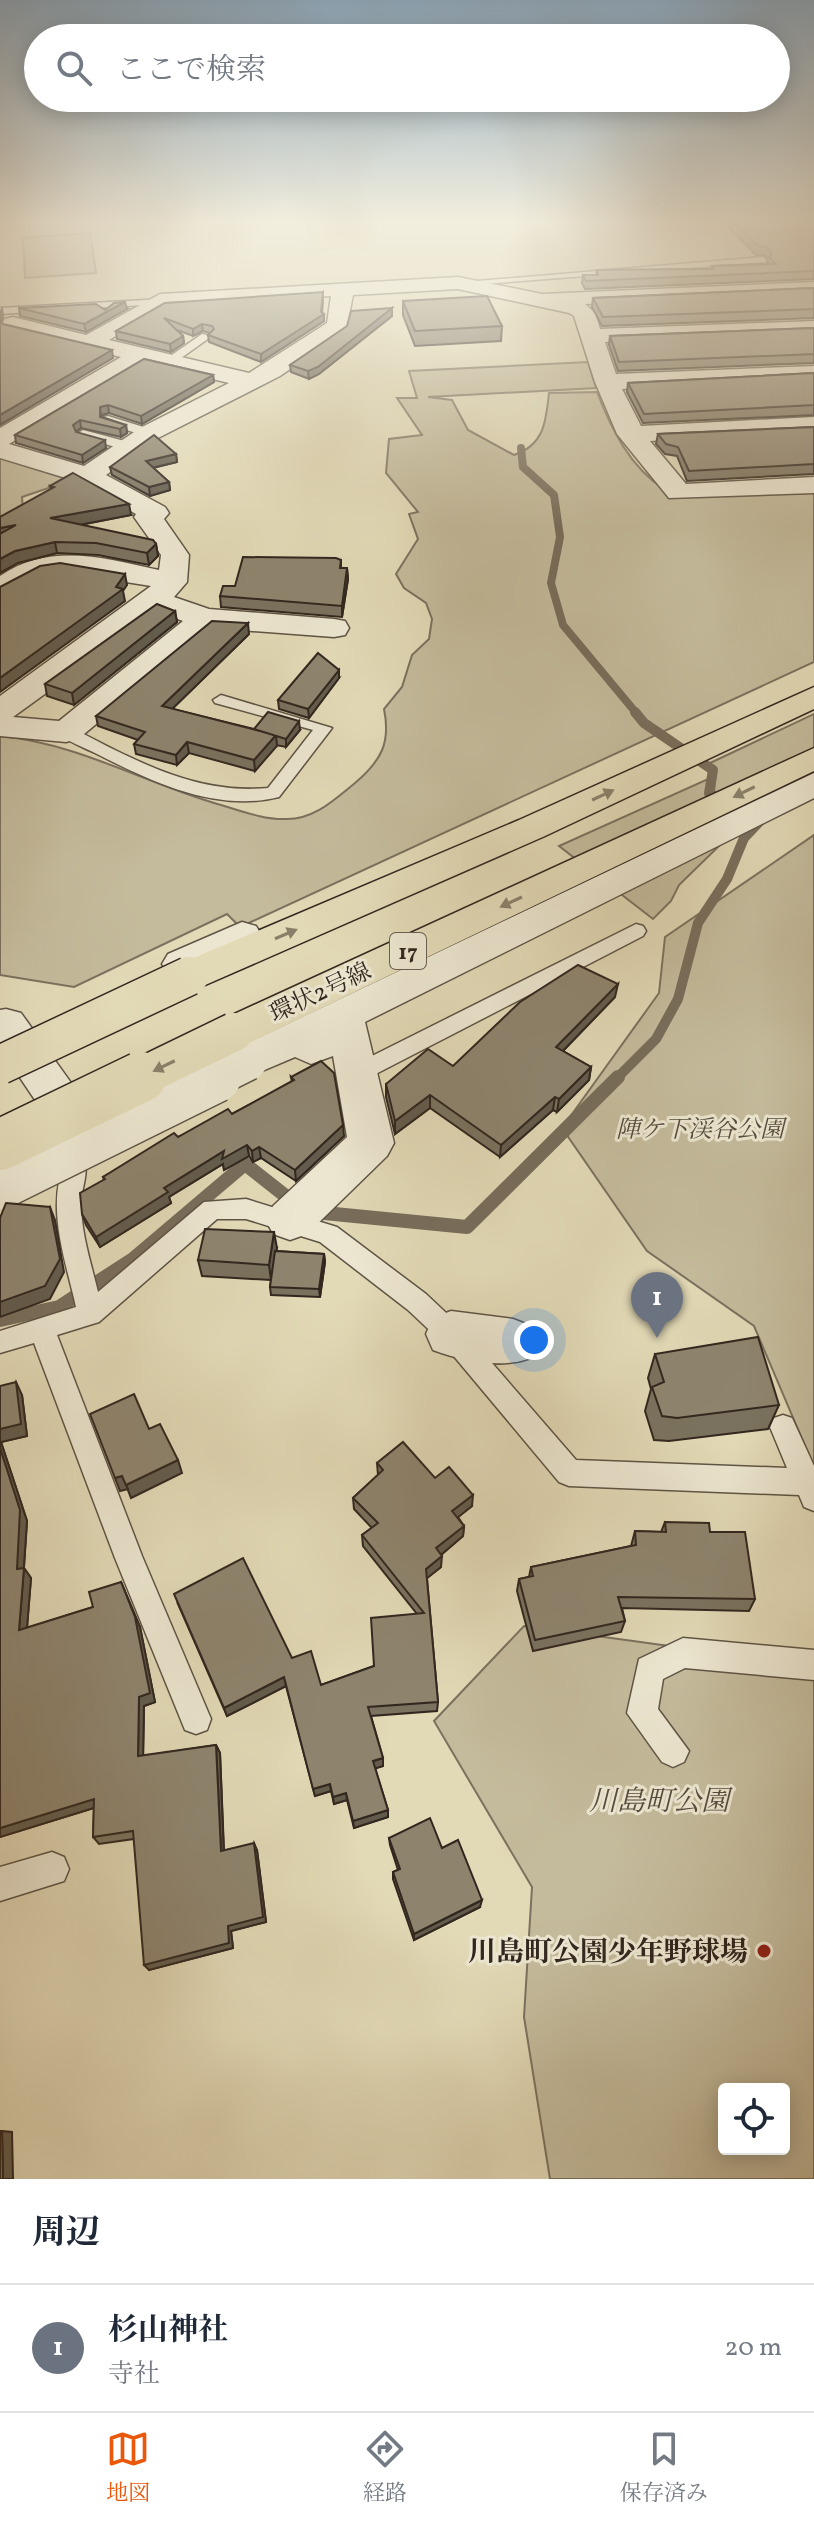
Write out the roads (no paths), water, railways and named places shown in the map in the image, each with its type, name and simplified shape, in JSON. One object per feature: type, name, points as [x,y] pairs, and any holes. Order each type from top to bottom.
[{"type":"main road","points":[[0,1065],[186,970],[532,828],[814,697]]},
{"type":"main road","points":[[594,878],[814,758]]},
{"type":"main road","points":[[0,1145],[241,1046]]},
{"type":"street","points":[[22,324],[251,381]]},
{"type":"street","points":[[91,341],[121,324]]},
{"type":"street","points":[[88,476],[138,440],[251,381],[338,324]]},
{"type":"street","points":[[587,324],[607,382],[630,434],[651,465],[679,492],[814,485]]},
{"type":"street","points":[[590,336],[814,328]]},
{"type":"street","points":[[11,349],[43,331]]},
{"type":"street","points":[[0,439],[143,354]]},
{"type":"street","points":[[607,382],[814,373]]},
{"type":"street","points":[[630,434],[814,425]]},
{"type":"street","points":[[0,450],[88,476],[155,513],[148,517],[175,555],[163,591],[0,711]]},
{"type":"street","points":[[0,589],[33,568],[57,564],[94,567],[163,591],[205,618],[334,628]]},
{"type":"street","points":[[0,726],[66,732],[205,618]]},
{"type":"street","points":[[0,1184],[241,1046],[594,878],[814,784]]},
{"type":"street","points":[[0,1049],[186,970],[242,936]]},
{"type":"street","points":[[0,1027],[6,1024],[86,1159]]},
{"type":"street","points":[[0,1201],[349,1030],[371,1143],[300,1212]]},
{"type":"street","points":[[451,1334],[513,1342]]},
{"type":"lane","points":[[170,361],[206,336]]},
{"type":"lane","points":[[108,420],[138,440]]},
{"type":"lane","points":[[83,434],[138,440]]},
{"type":"lane","points":[[66,732],[188,787],[248,798],[273,793],[324,728],[221,700]]},
{"type":"lane","points":[[358,1073],[636,931]]},
{"type":"lane","points":[[86,1159],[69,1192],[69,1220],[88,1297]]},
{"type":"lane","points":[[0,1342],[42,1330],[212,1209],[300,1212],[417,1302],[451,1334],[569,1473],[810,1490],[783,1427]]},
{"type":"lane","points":[[42,1330],[129,1558],[196,1719]]},
{"type":"lane","points":[[673,1751],[642,1713],[650,1670],[683,1653],[814,1665]]},
{"type":"lane","points":[[0,1884],[52,1869]]},
{"type":"waterway","points":[[521,448],[523,467],[554,495],[560,537],[551,583],[563,625],[637,714]]},
{"type":"waterway","points":[[635,712],[644,723],[713,770],[709,793],[723,802]]},
{"type":"waterway","points":[[618,1077],[656,1039],[678,999],[698,923],[727,879],[744,838],[763,818]]},
{"type":"waterway","points":[[314,1212],[467,1227],[618,1077]]},
{"type":"waterway","points":[[0,1320],[59,1307],[133,1259],[245,1164],[297,1205]]},
{"type":"place","name":"杉山神社","points":[[657,1338]]},
{"type":"place","name":"川島町公園少年野球場","points":[[764,1951]]},
{"type":"park label","name":"陣ケ下渓谷公園","points":[[700,1129]]},
{"type":"park label","name":"川島町公園","points":[[659,1800]]}]
